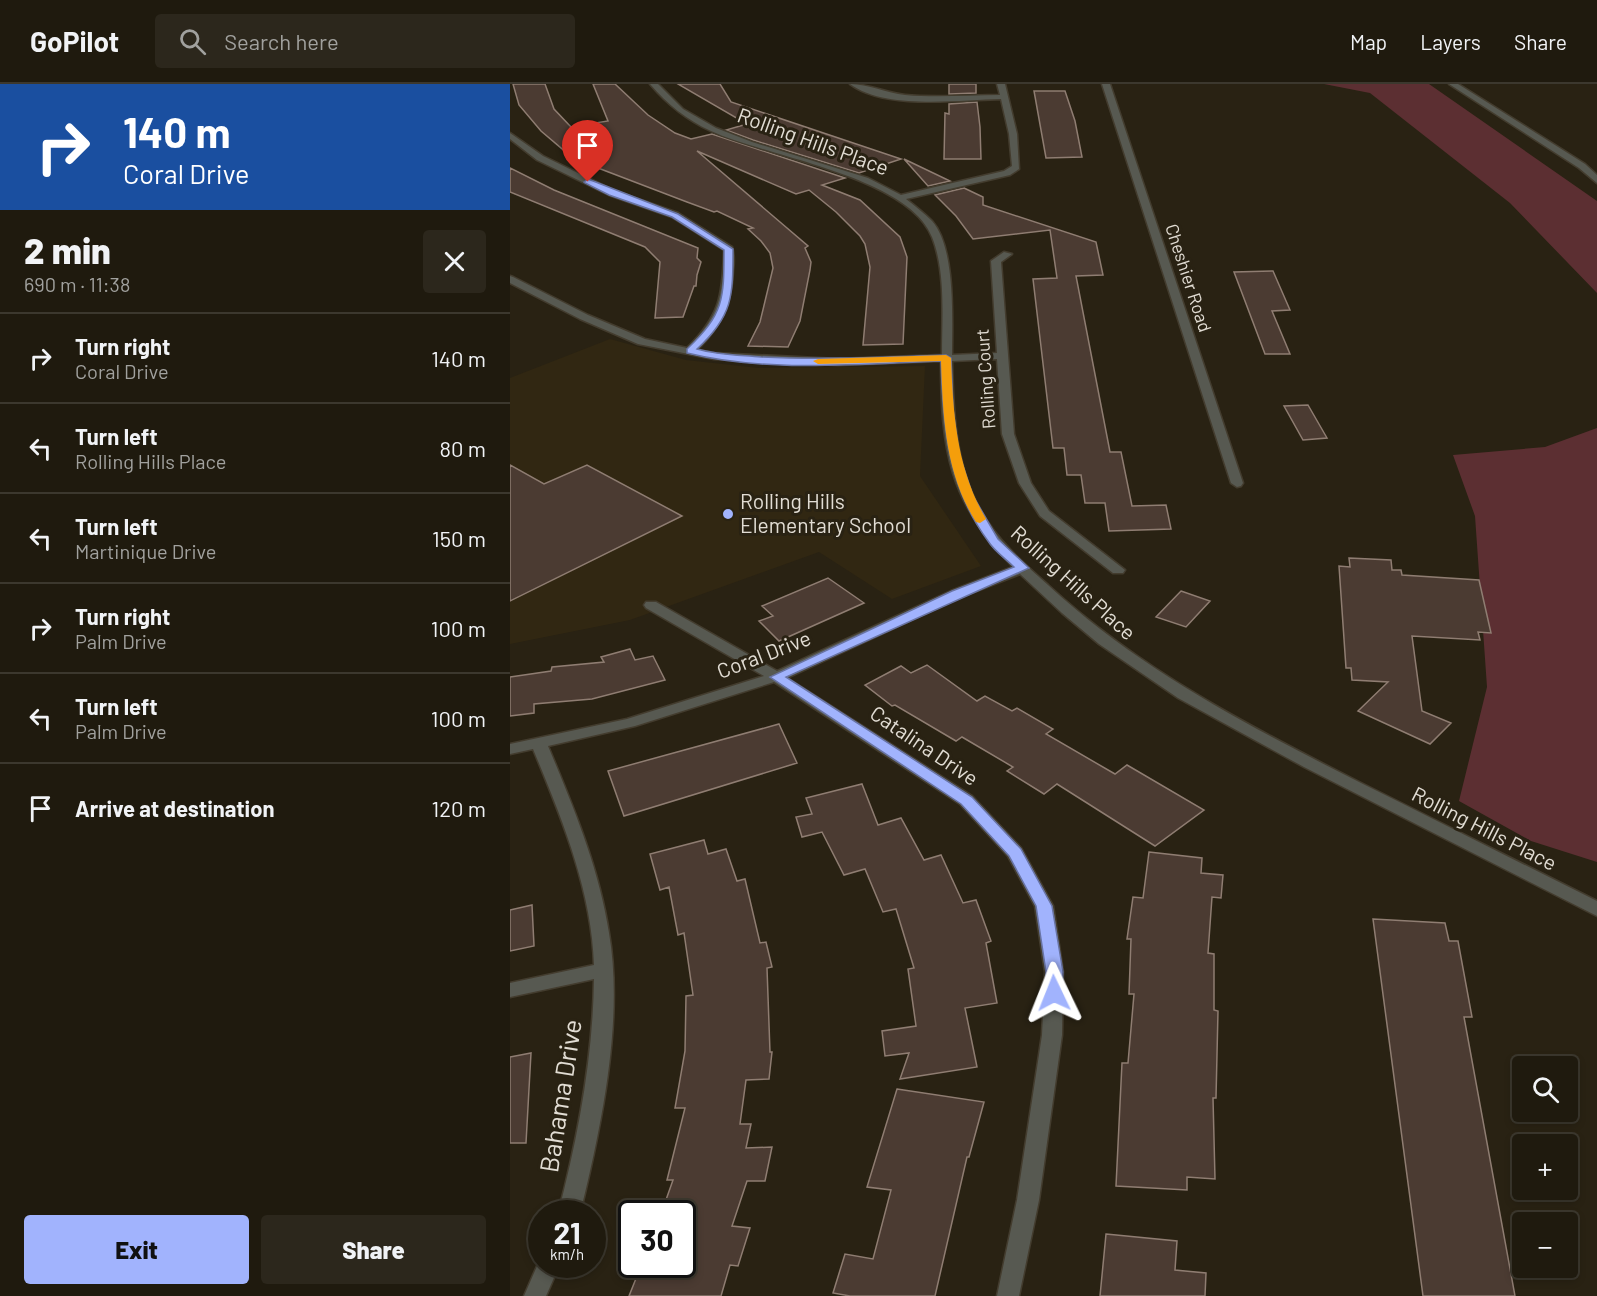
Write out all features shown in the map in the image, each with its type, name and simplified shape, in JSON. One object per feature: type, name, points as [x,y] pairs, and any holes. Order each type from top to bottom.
[{"type":"street","name":"Rolling Hills Place","points":[[654,84],[666,99],[703,124],[729,135],[852,174],[899,198],[917,210],[933,228],[943,271],[948,409],[954,454],[967,496],[993,541],[1080,622],[1161,682],[1264,741],[1597,909]]},
{"type":"street","points":[[854,84],[878,93],[898,97],[1004,97]]},
{"type":"street","points":[[899,198],[1007,173],[1016,167],[1013,134],[1002,84]]},
{"type":"street","name":"Cheshier Road","points":[[1106,84],[1238,483]]},
{"type":"street","points":[[1453,84],[1595,176]]},
{"type":"street","points":[[510,135],[540,158],[612,193],[675,215],[729,249],[728,292],[718,319],[711,331],[690,351]]},
{"type":"street","name":"Rolling Court","points":[[1007,254],[996,261],[1008,434],[1025,483],[1044,513],[1118,570]]},
{"type":"street","points":[[510,279],[584,317],[642,342],[714,357],[838,362],[1003,356]]},
{"type":"street","name":"Coral Drive","points":[[510,749],[630,723],[776,677],[956,594],[1022,568]]},
{"type":"street","name":"Catalina Drive","points":[[651,605],[776,677],[966,800],[1015,852],[1044,906],[1054,972],[1052,1035],[1028,1200],[1008,1296]]},
{"type":"street","name":"Bahama Drive","points":[[539,744],[568,814],[596,912],[603,970],[602,1049],[583,1161],[573,1200]]},
{"type":"street","points":[[510,990],[603,970]]},
{"type":"street","points":[[535,1296],[543,1278]]},
{"type":"shaded area","points":[[1324,84],[1429,84],[1597,201],[1597,293],[1510,203],[1370,93]]},
{"type":"shaded area","name":"Rolling Hills Elementary School","points":[[610,339],[686,360],[759,368],[925,366],[920,476],[981,566],[892,599],[819,552],[630,620],[510,644],[510,378]]},
{"type":"shaded area","points":[[1597,428],[1597,862],[1531,841],[1459,801],[1487,687],[1475,516],[1453,455],[1545,447]]},
{"type":"building","points":[[513,84],[545,84],[554,109],[571,127],[608,121],[593,84],[615,84],[648,115],[675,133],[691,139],[712,134],[845,178],[822,185],[860,200],[900,237],[907,257],[903,344],[863,345],[870,267],[865,244],[836,212],[809,190],[796,194],[697,151],[808,246],[805,248],[811,262],[800,321],[788,347],[748,346],[760,322],[773,268],[770,253],[748,229],[753,228],[717,211],[714,212],[598,168],[567,153],[541,131],[519,105]]},
{"type":"building","points":[[678,84],[720,84],[731,102],[901,159],[859,173],[753,140],[726,130],[747,124]]},
{"type":"building","points":[[949,84],[976,84],[976,93],[949,94]]},
{"type":"building","points":[[1034,91],[1065,91],[1075,121],[1082,157],[1046,158]]},
{"type":"building","points":[[977,102],[981,159],[944,159],[945,113],[949,114],[949,104]]},
{"type":"building","points":[[904,159],[950,181],[928,186]]},
{"type":"building","points":[[510,168],[554,190],[698,248],[697,258],[701,262],[696,286],[694,286],[683,317],[655,318],[660,262],[645,247],[510,192]]},
{"type":"building","points":[[964,188],[983,197],[983,205],[1096,242],[1103,275],[1076,276],[1110,452],[1121,452],[1132,506],[1166,505],[1171,529],[1109,531],[1105,503],[1085,503],[1081,475],[1067,475],[1064,448],[1053,448],[1033,279],[1057,278],[1050,230],[973,239],[956,216],[935,195]]},
{"type":"building","points":[[1273,271],[1290,310],[1272,311],[1290,354],[1265,354],[1234,272]]},
{"type":"building","points":[[1308,405],[1327,438],[1303,440],[1284,406]]},
{"type":"building","points":[[510,465],[544,484],[587,465],[682,516],[510,601]]},
{"type":"building","points":[[1349,558],[1391,560],[1392,570],[1401,570],[1402,575],[1479,580],[1491,633],[1478,632],[1480,640],[1412,636],[1422,711],[1451,723],[1430,744],[1358,711],[1388,682],[1352,680],[1351,668],[1346,668],[1339,566],[1350,567]]},
{"type":"building","points":[[828,578],[864,603],[779,641],[759,621],[773,616],[762,606]]},
{"type":"building","points":[[1181,591],[1210,601],[1186,627],[1156,617]]},
{"type":"building","points":[[630,649],[635,660],[653,656],[665,680],[592,699],[534,704],[534,713],[510,716],[510,677],[551,671],[552,667],[604,662],[601,657]]},
{"type":"building","points":[[927,665],[977,701],[985,696],[1012,711],[1017,708],[1053,729],[1046,734],[1115,774],[1127,765],[1204,810],[1155,846],[1057,784],[1044,794],[1007,771],[1013,767],[962,737],[956,741],[895,705],[892,706],[865,685],[901,666],[911,673]]},
{"type":"building","points":[[779,724],[797,763],[624,816],[608,771]]},
{"type":"building","points":[[862,784],[878,825],[901,818],[924,860],[941,855],[963,903],[976,900],[991,941],[986,943],[997,1003],[965,1008],[977,1067],[900,1079],[909,1053],[885,1056],[882,1031],[916,1026],[908,969],[914,968],[896,909],[883,912],[865,869],[844,875],[822,832],[802,837],[796,817],[812,814],[806,798]]},
{"type":"building","points":[[704,840],[708,854],[726,849],[737,881],[745,879],[760,943],[766,942],[772,967],[767,968],[770,1052],[772,1052],[769,1079],[746,1080],[740,1124],[751,1124],[746,1148],[772,1147],[765,1181],[747,1181],[732,1226],[750,1228],[738,1266],[730,1265],[721,1296],[629,1296],[636,1278],[696,1278],[696,1200],[666,1200],[673,1180],[667,1180],[685,1108],[675,1108],[685,1051],[686,996],[693,995],[684,933],[678,935],[669,887],[660,890],[650,854]]},
{"type":"building","points":[[1149,852],[1202,858],[1201,873],[1223,875],[1221,898],[1212,897],[1208,953],[1214,954],[1214,1010],[1218,1011],[1216,1098],[1213,1098],[1215,1179],[1187,1177],[1187,1190],[1116,1186],[1122,1063],[1128,1063],[1134,994],[1129,994],[1131,939],[1127,939],[1133,897],[1143,898]]},
{"type":"building","points":[[532,905],[534,946],[510,951],[510,910]]},
{"type":"building","points":[[1373,919],[1445,923],[1449,941],[1458,941],[1472,1017],[1464,1017],[1515,1296],[1423,1296]]},
{"type":"building","points":[[531,1053],[526,1143],[510,1143],[510,1057]]},
{"type":"building","points":[[897,1089],[984,1102],[969,1157],[967,1157],[935,1296],[850,1296],[833,1293],[845,1254],[873,1259],[891,1190],[867,1187]]},
{"type":"building","points":[[1106,1234],[1177,1241],[1175,1270],[1206,1273],[1205,1296],[1100,1296]]},
{"type":"slow traffic","points":[[818,361],[946,358],[948,409],[954,454],[967,496],[980,519]]},
{"type":"place","name":"Rolling Hills Elementary School","points":[[728,514]]},
{"type":"route","points":[[588,182],[675,215],[729,249],[728,292],[718,319],[711,331],[690,351],[714,357],[779,361],[838,362],[946,358],[948,409],[954,454],[967,496],[993,541],[1022,568],[956,594],[776,677],[966,800],[1015,852],[1044,906],[1054,972],[1054,993]]}]
